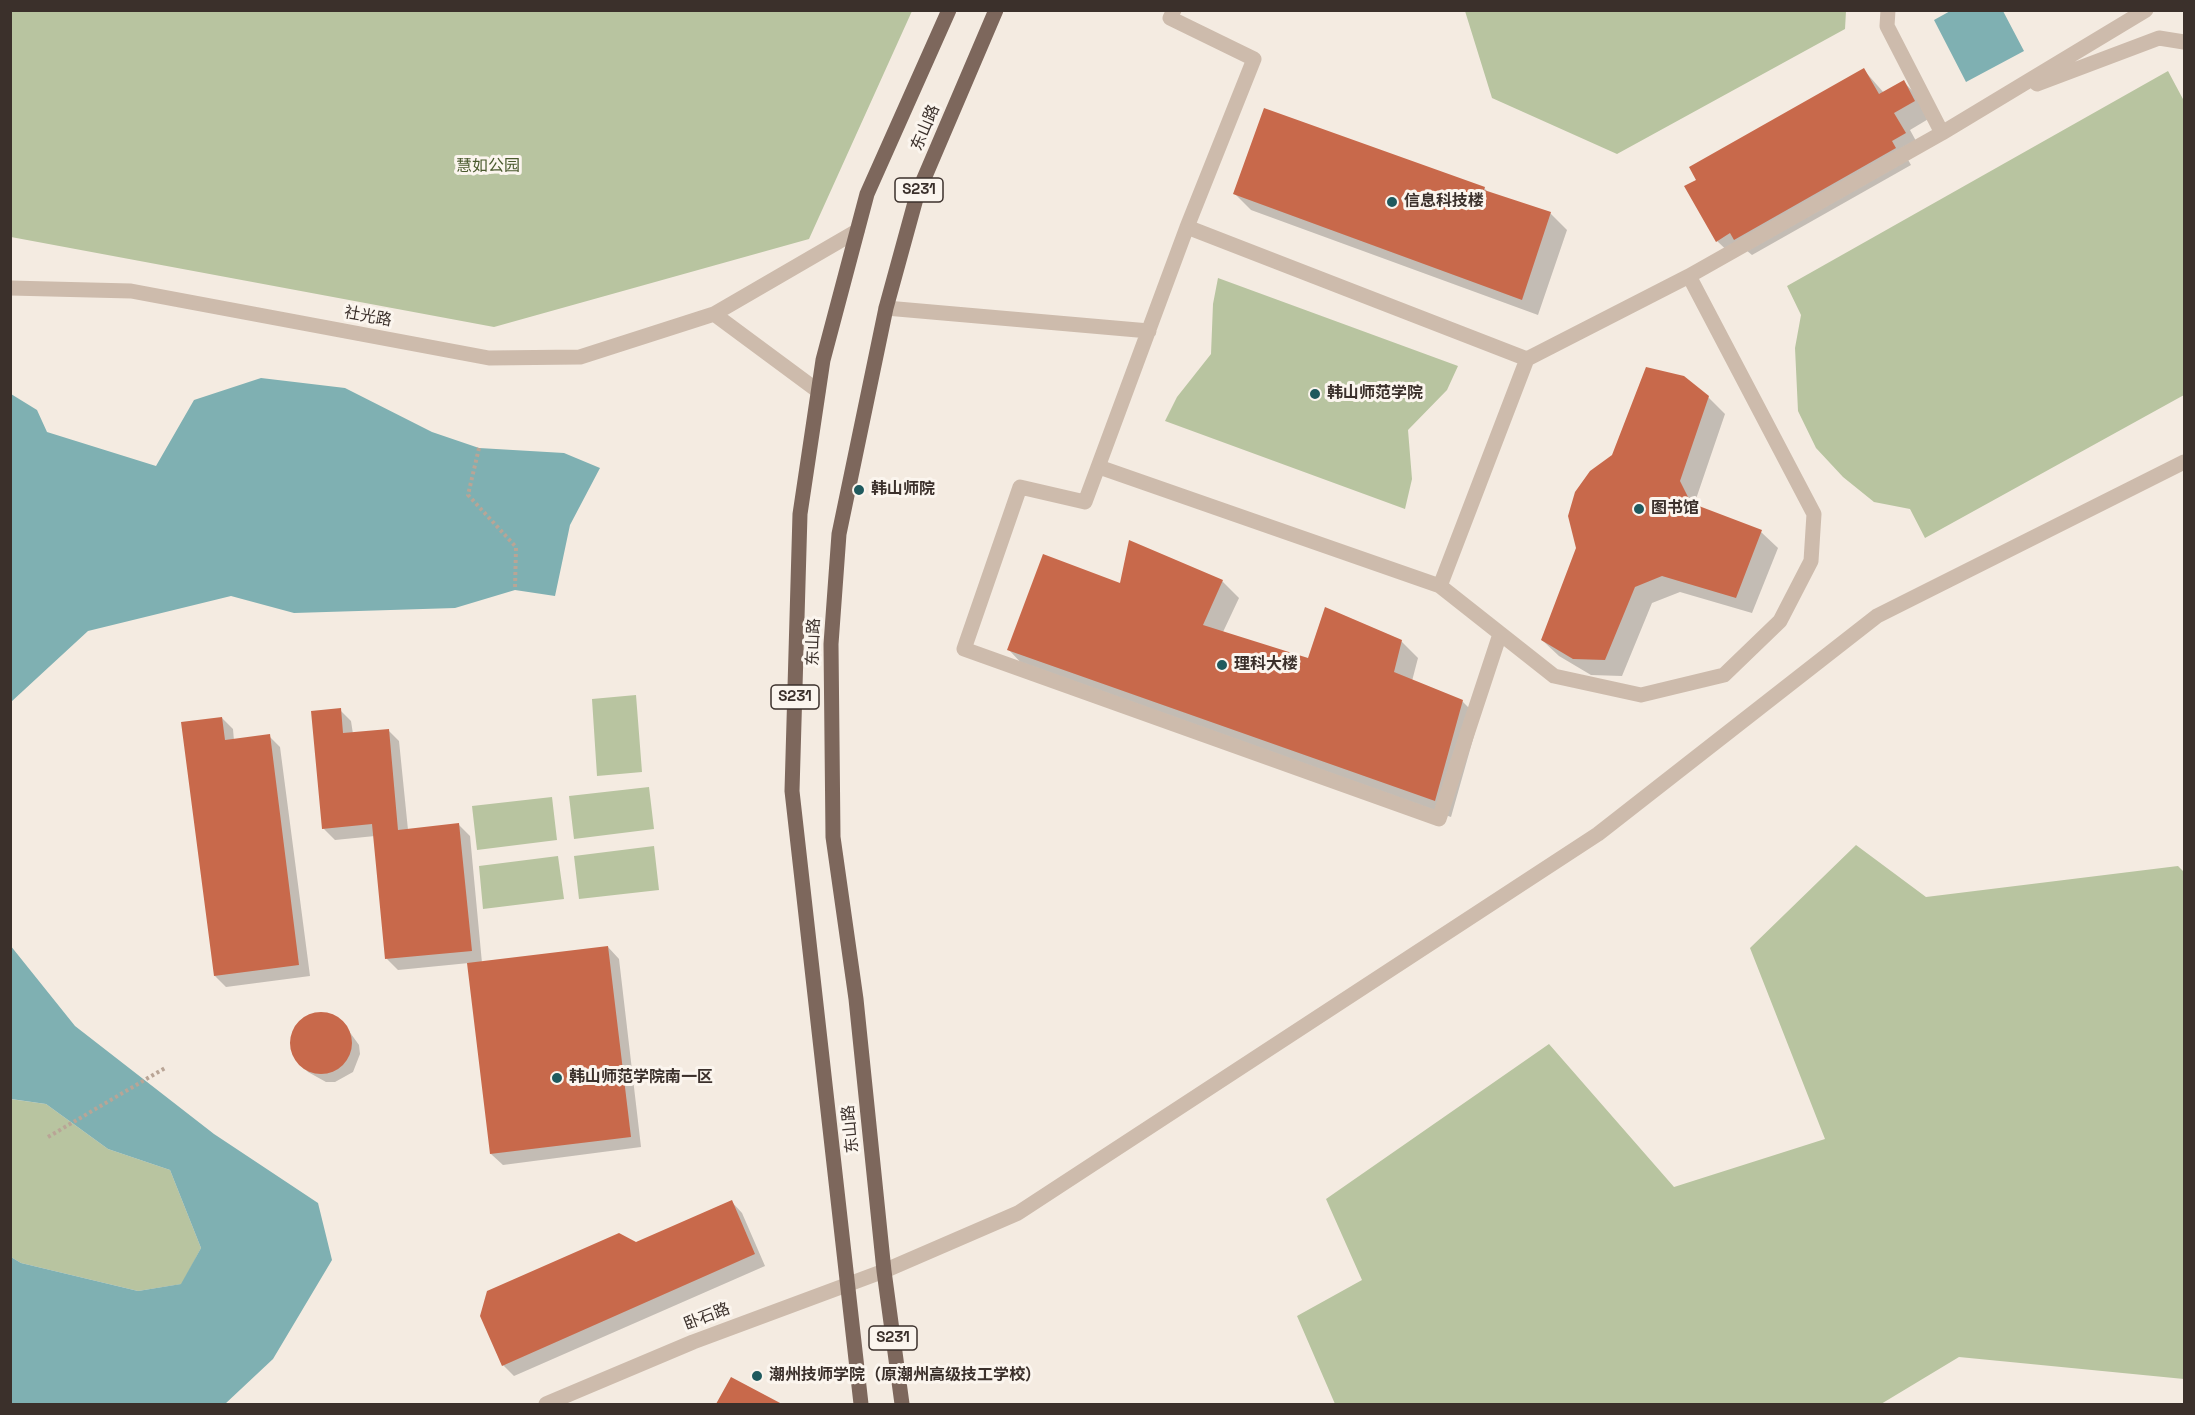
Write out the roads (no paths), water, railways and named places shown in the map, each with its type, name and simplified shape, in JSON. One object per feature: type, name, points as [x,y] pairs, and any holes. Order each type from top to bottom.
[{"type":"main road","name":"东山路","points":[[861,1404],[792,791],[800,514],[823,360],[867,194],[949,10]]},
{"type":"main road","name":"东山路","points":[[902,1404],[884,1271],[856,999],[833,837],[831,644],[839,534],[886,308],[917,195],[996,10]]},
{"type":"street","points":[[1174,10],[1170,18],[1254,59],[1186,227],[1085,502],[1020,488],[964,649],[1439,819],[1500,634]]},
{"type":"street","points":[[1888,10],[1887,26],[1942,133]]},
{"type":"street","points":[[1440,586],[1527,359],[1689,276],[1942,133],[2146,10]]},
{"type":"street","points":[[2001,98],[2159,38],[2184,42]]},
{"type":"street","points":[[1186,227],[1527,359]]},
{"type":"street","name":"社光路","points":[[10,288],[131,291],[489,358],[580,357],[714,314],[857,231]]},
{"type":"street","points":[[1099,467],[1440,586],[1554,676],[1641,695],[1724,675],[1780,621],[1811,561],[1814,514],[1689,276]]},
{"type":"street","points":[[886,308],[1149,331]]},
{"type":"street","points":[[714,314],[818,391]]},
{"type":"street","name":"卧石路","points":[[546,1404],[693,1341],[884,1271],[1018,1213],[1588,841],[1877,616],[2184,462]]},
{"type":"water","points":[[1952,10],[2003,11],[2024,51],[1966,82],[1934,20]]},
{"type":"water","points":[[261,378],[345,388],[432,432],[479,448],[564,453],[600,468],[570,525],[555,596],[515,590],[455,608],[294,613],[231,596],[88,631],[11,702],[11,394],[37,410],[47,432],[156,466],[194,400]]},
{"type":"water","points":[[10,945],[75,1026],[214,1134],[318,1203],[332,1260],[273,1359],[225,1404],[11,1404],[11,1257],[21,1263],[138,1291],[181,1284],[201,1248],[170,1170],[108,1149],[46,1104],[11,1099]]},
{"type":"place","name":"信息科技楼","points":[[1392,202]]},
{"type":"place","name":"韩山师范学院","points":[[1315,394]]},
{"type":"place","name":"韩山师院","points":[[859,490]]},
{"type":"place","name":"图书馆","points":[[1639,509]]},
{"type":"place","name":"理科大楼","points":[[1222,665]]},
{"type":"place","name":"韩山师范学院南一区","points":[[557,1078]]},
{"type":"place","name":"潮州技师学院（原潮州高级技工学校）","points":[[757,1376]]},
{"type":"park label","name":"慧如公园","points":[[488,167]]}]
